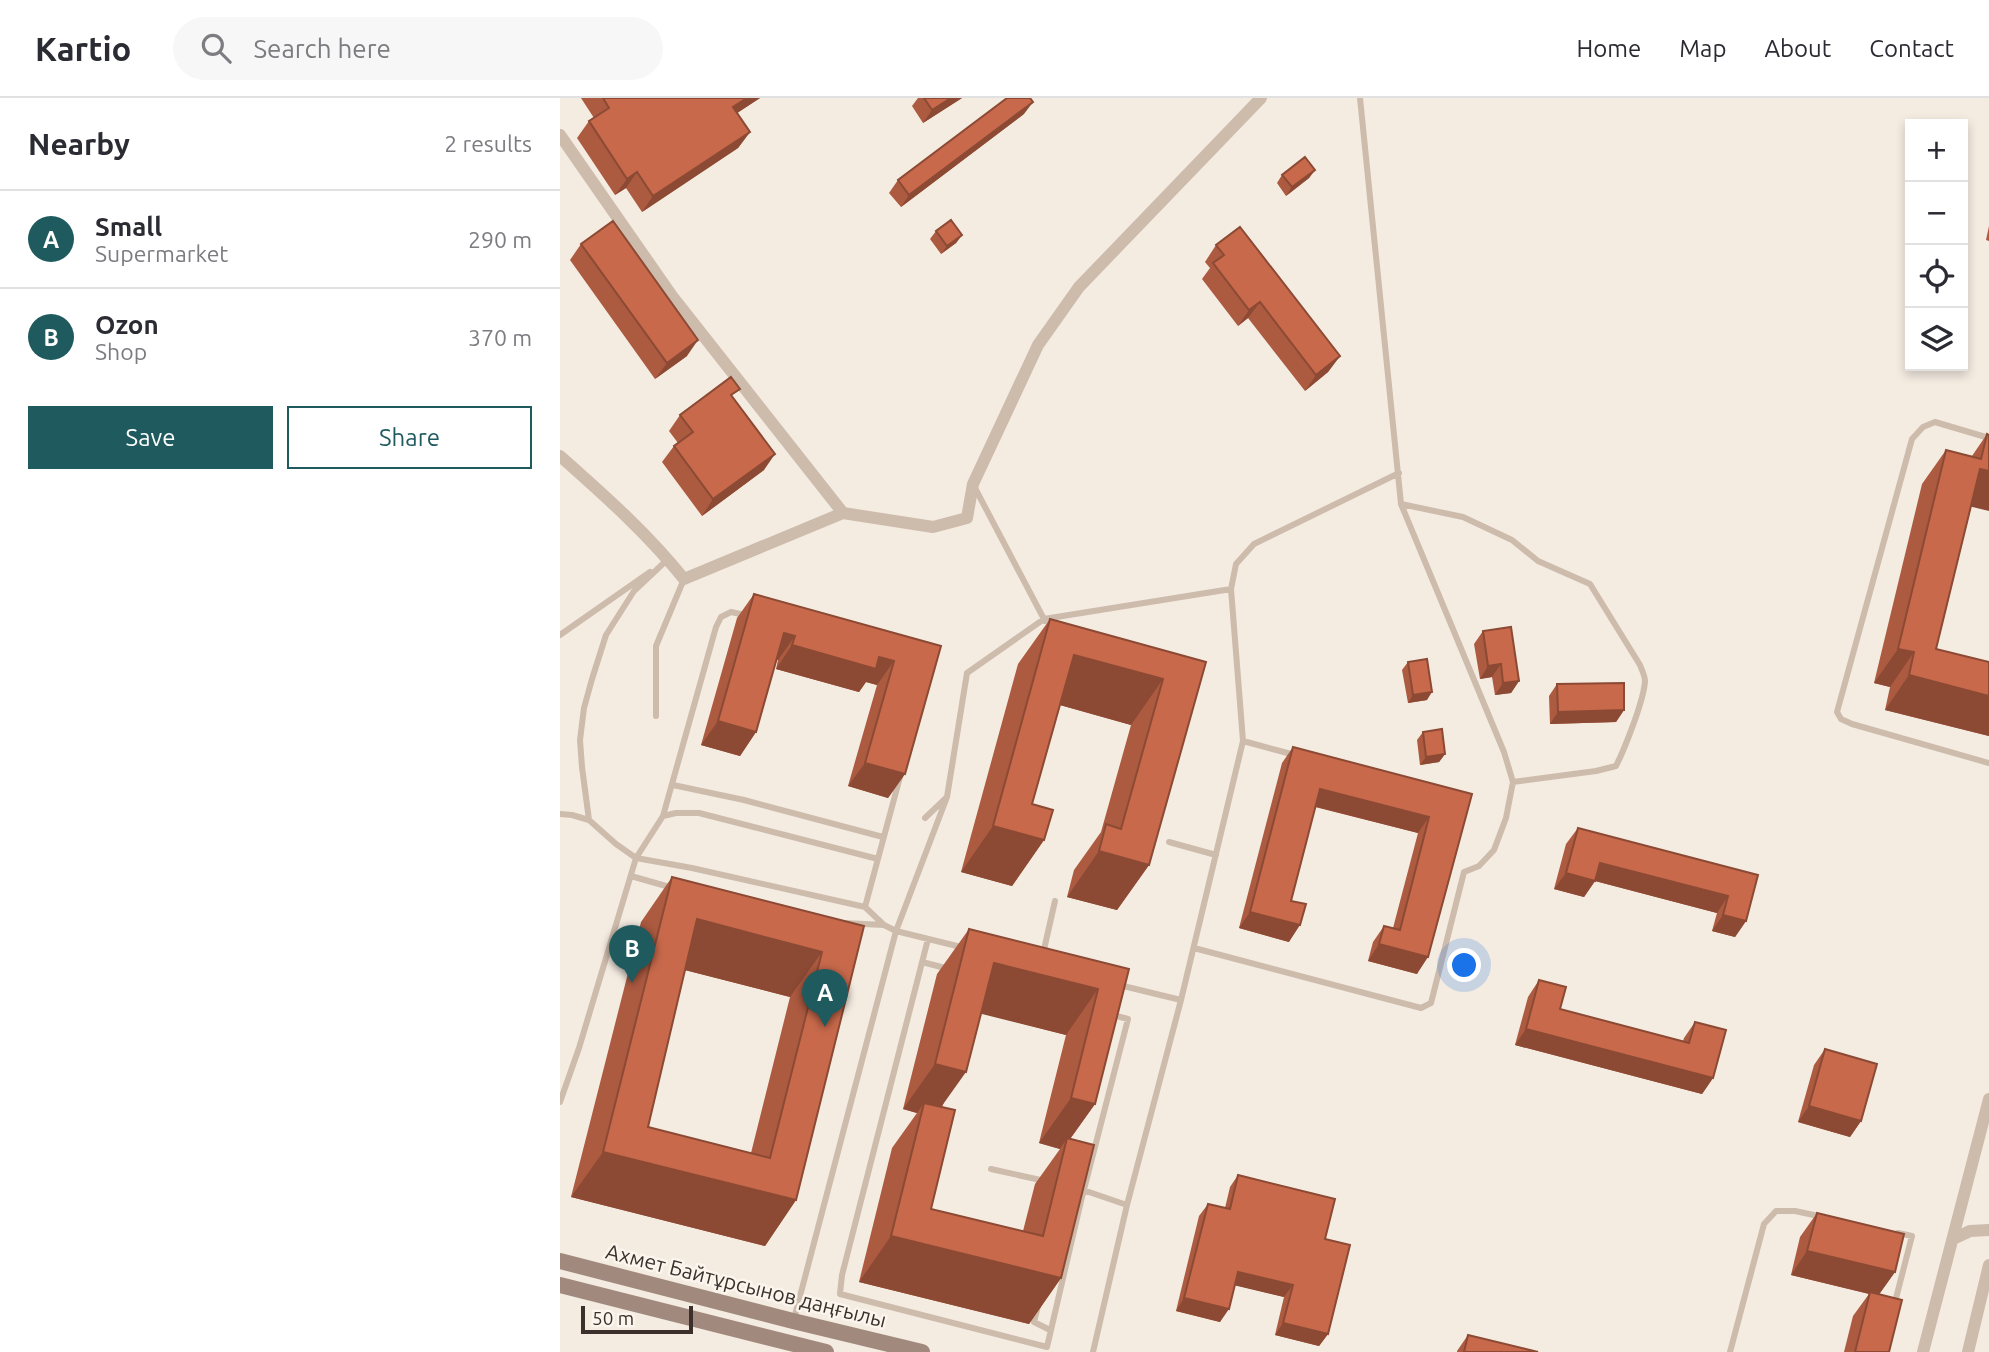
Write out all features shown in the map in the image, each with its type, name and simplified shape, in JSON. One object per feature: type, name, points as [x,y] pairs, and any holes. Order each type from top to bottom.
[{"type":"street","points":[[560,456],[621,509],[684,579],[843,513],[933,527],[967,518],[973,484],[1038,345],[1079,287],[1261,98]]},
{"type":"street","points":[[560,135],[672,296],[843,513]]},
{"type":"street","points":[[1923,1352],[1989,1099]]},
{"type":"street","points":[[1952,1239],[1970,1230],[1989,1230]]},
{"type":"street","name":"Ахмет Байтұрсынов даңғылы","points":[[560,1261],[922,1352]]},
{"type":"street","points":[[1968,1352],[1989,1265]]},
{"type":"street","points":[[560,1285],[801,1349],[826,1352]]},
{"type":"lane","points":[[1194,947],[1421,1009],[1431,1003],[1464,872],[1479,866],[1494,850],[1506,818],[1513,782],[1504,752],[1401,504],[1360,98]]},
{"type":"lane","points":[[1989,438],[1934,422],[1923,427],[1912,439],[1837,712],[1841,719],[1852,724],[1989,764]]},
{"type":"lane","points":[[1093,1352],[1243,741],[1231,589],[1236,564],[1254,544],[1399,473]]},
{"type":"lane","points":[[973,484],[1048,628]]},
{"type":"lane","points":[[1401,504],[1463,517],[1512,540],[1538,561],[1590,584],[1640,665],[1645,680],[1642,695],[1616,766],[1513,782]]},
{"type":"lane","points":[[560,635],[668,559]]},
{"type":"lane","points":[[589,820],[580,740],[584,708],[592,679],[606,635],[634,591],[668,559]]},
{"type":"lane","points":[[656,716],[656,646],[684,579]]},
{"type":"lane","points":[[793,1321],[896,931],[947,797],[967,673],[1044,619],[1231,589]]},
{"type":"lane","points":[[560,1102],[636,858],[663,817],[716,628],[721,617],[731,612],[757,618]]},
{"type":"lane","points":[[1243,741],[1306,758]]},
{"type":"lane","points":[[864,907],[901,772]]},
{"type":"lane","points":[[673,785],[744,800],[883,837]]},
{"type":"lane","points":[[925,818],[947,797]]},
{"type":"lane","points":[[663,817],[676,813],[699,814],[878,859]]},
{"type":"lane","points":[[560,814],[589,820],[636,858],[864,907],[884,925],[896,931],[978,951]]},
{"type":"lane","points":[[1169,842],[1216,855]]},
{"type":"lane","points":[[631,876],[682,890]]},
{"type":"lane","points":[[1040,966],[1055,901]]},
{"type":"lane","points":[[839,924],[851,922],[884,925]]},
{"type":"lane","points":[[928,939],[842,1275],[840,1294],[1047,1347],[1128,1019],[1106,1013],[1102,1026]]},
{"type":"lane","points":[[922,962],[959,971]]},
{"type":"lane","points":[[1117,985],[1181,1000]]},
{"type":"lane","points":[[1078,1164],[1090,1170]]},
{"type":"lane","points":[[991,1169],[1058,1184]]},
{"type":"lane","points":[[1071,1187],[1127,1205]]},
{"type":"lane","points":[[1073,1200],[1081,1201]]},
{"type":"lane","points":[[1730,1352],[1764,1224],[1776,1211],[1795,1211],[1834,1219]]},
{"type":"lane","points":[[1886,1231],[1912,1236],[1892,1313]]},
{"type":"lane","points":[[1040,1298],[1034,1322],[1050,1330]]},
{"type":"building","points":[[603,98],[747,98],[733,107],[750,132],[653,196],[637,172],[627,179],[589,121],[609,108]]},
{"type":"building","points":[[924,98],[951,98],[932,110]]},
{"type":"building","points":[[1007,98],[1030,98],[1033,102],[909,195],[898,180]]},
{"type":"building","points":[[1305,157],[1315,170],[1292,187],[1282,175]]},
{"type":"building","points":[[951,220],[962,235],[947,246],[936,231]]},
{"type":"building","points":[[613,221],[698,340],[667,363],[581,244]]},
{"type":"building","points":[[1240,227],[1340,356],[1316,375],[1260,302],[1249,310],[1213,263],[1224,255],[1216,245]]},
{"type":"building","points":[[731,377],[740,389],[731,395],[775,454],[713,499],[674,446],[693,432],[680,415]]},
{"type":"building","points":[[1987,434],[1989,471],[1980,469],[1936,649],[1989,662],[1989,696],[1909,675],[1914,652],[1898,649],[1946,450],[1981,459]]},
{"type":"building","points":[[754,594],[941,646],[905,774],[865,763],[894,661],[879,657],[876,669],[792,645],[795,636],[784,633],[756,732],[718,721]]},
{"type":"building","points":[[1050,619],[1206,662],[1149,865],[1099,851],[1106,824],[1121,829],[1163,679],[1074,655],[1032,804],[1053,810],[1044,840],[993,826]]},
{"type":"building","points":[[1511,627],[1519,681],[1503,683],[1501,664],[1488,666],[1483,631]]},
{"type":"building","points":[[1427,659],[1432,692],[1413,695],[1408,662]]},
{"type":"building","points":[[1624,683],[1624,710],[1558,712],[1557,684]]},
{"type":"building","points":[[1442,729],[1445,754],[1426,757],[1423,732]]},
{"type":"building","points":[[1293,747],[1472,794],[1428,957],[1379,944],[1384,926],[1400,930],[1429,817],[1320,789],[1291,901],[1306,904],[1300,925],[1250,912]]},
{"type":"building","points":[[1578,828],[1758,875],[1746,921],[1723,915],[1728,896],[1600,863],[1595,881],[1566,873]]},
{"type":"building","points":[[672,877],[864,926],[796,1200],[603,1152]],"holes":[[[697,919],[822,952],[770,1158],[648,1127]]]},
{"type":"building","points":[[969,929],[1129,969],[1095,1104],[1071,1098],[1098,989],[994,963],[966,1072],[935,1064]]},
{"type":"building","points":[[1539,980],[1566,987],[1560,1009],[1689,1043],[1695,1022],[1726,1030],[1713,1078],[1526,1029]]},
{"type":"building","points":[[1825,1049],[1877,1064],[1861,1121],[1809,1106]]},
{"type":"building","points":[[924,1103],[955,1110],[931,1209],[1043,1236],[1067,1138],[1094,1145],[1061,1278],[891,1236]]},
{"type":"building","points":[[1238,1175],[1335,1199],[1325,1239],[1350,1245],[1328,1334],[1283,1323],[1293,1285],[1238,1272],[1229,1309],[1184,1298],[1208,1204],[1230,1209]]},
{"type":"building","points":[[1817,1213],[1904,1234],[1895,1272],[1807,1251]]},
{"type":"building","points":[[1870,1292],[1902,1300],[1889,1352],[1855,1352]]},
{"type":"building","points":[[1468,1335],[1538,1352],[1464,1352]]},
{"type":"place","name":"Ozon","points":[[632,983]]},
{"type":"place","name":"Small","points":[[825,1027]]}]
